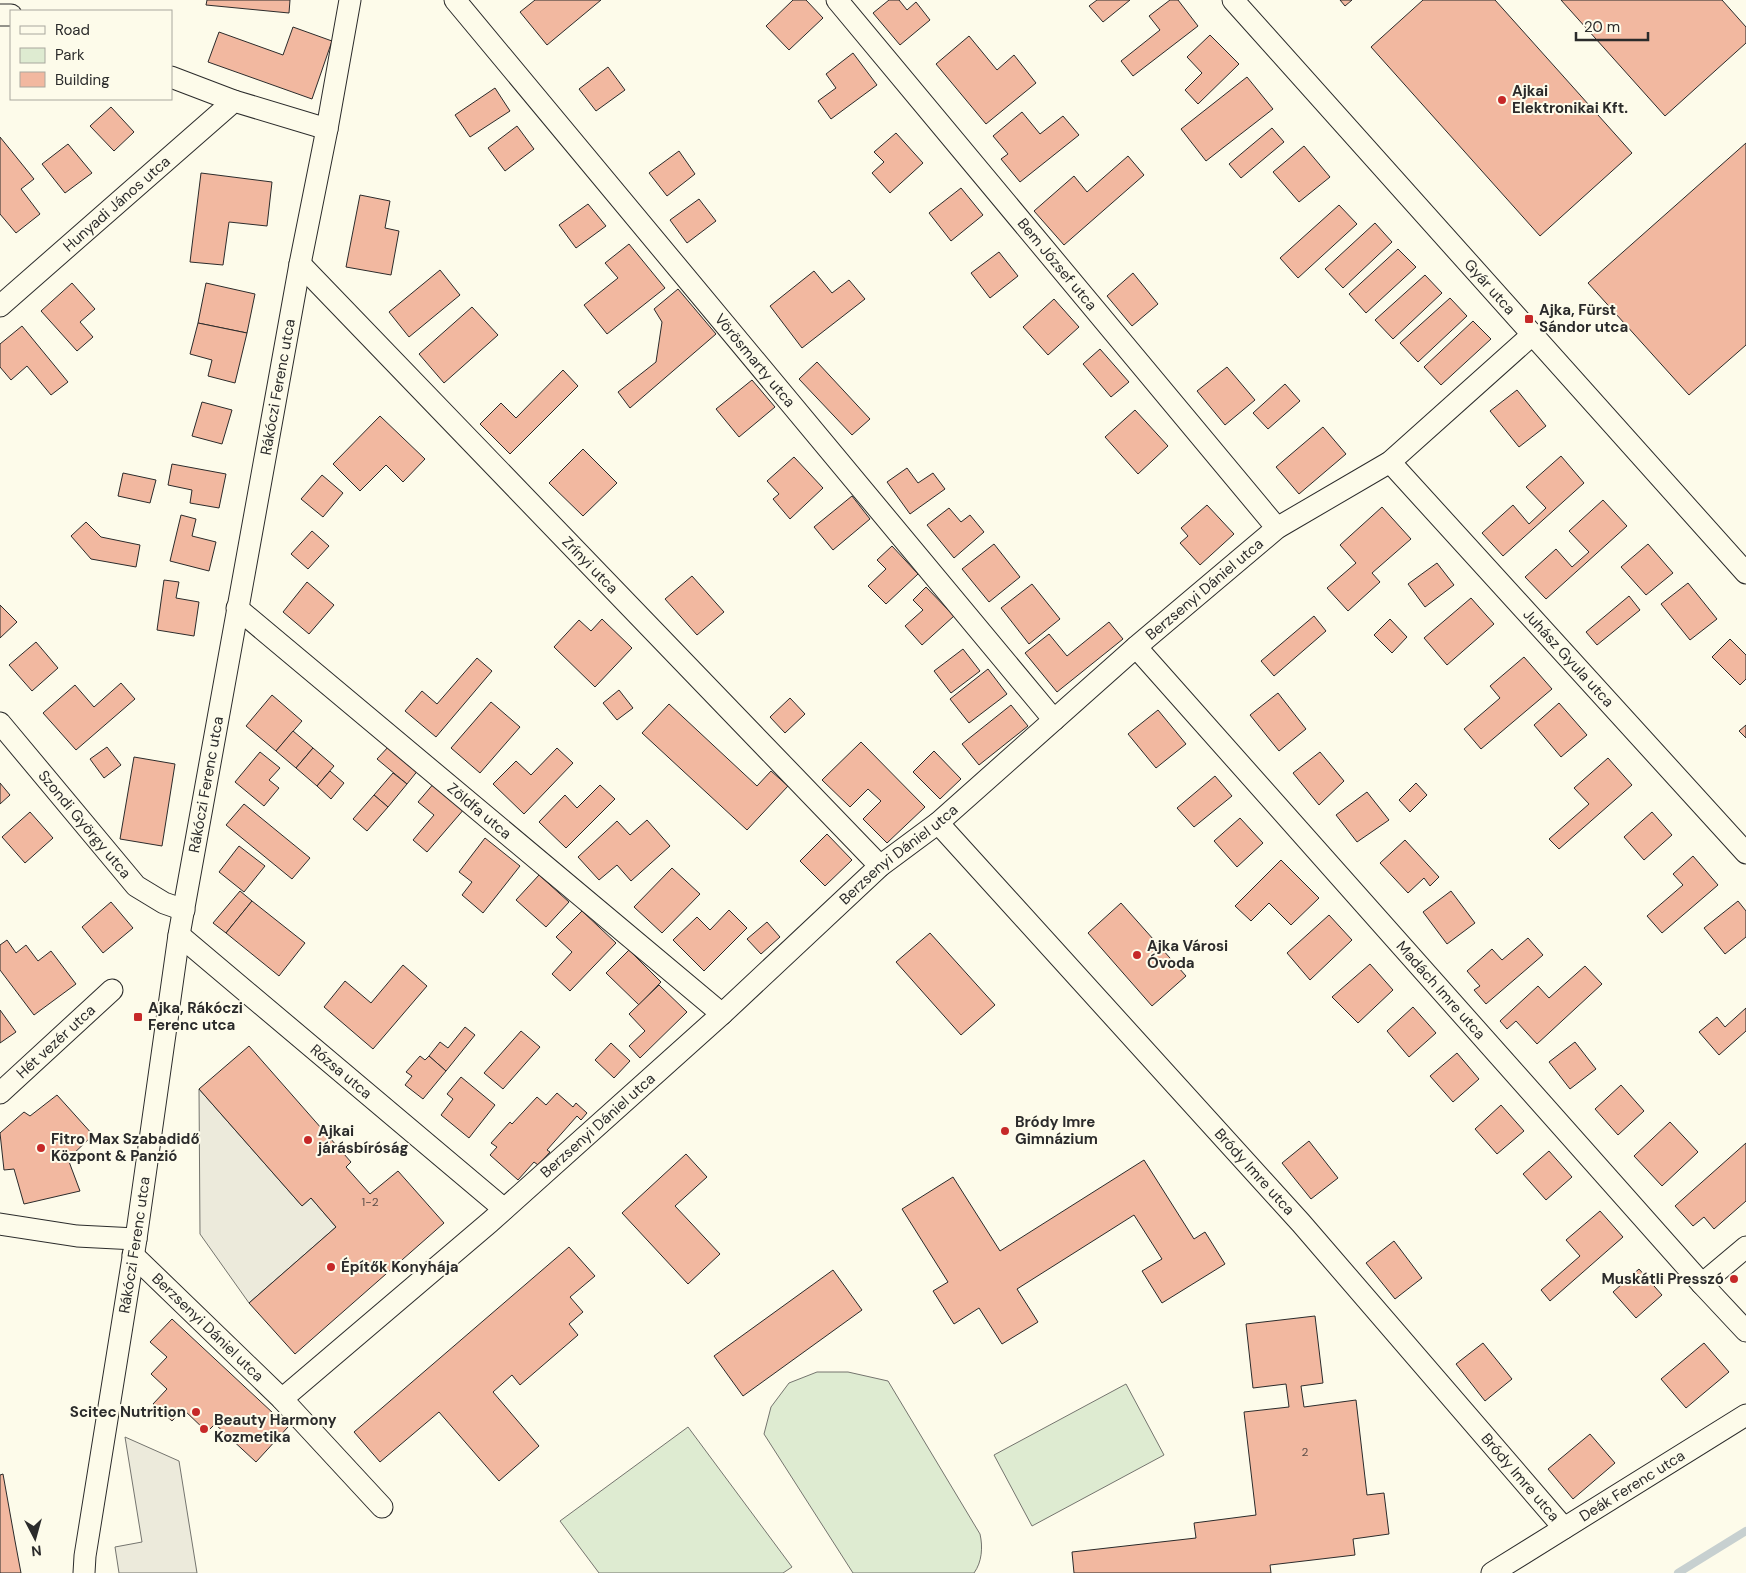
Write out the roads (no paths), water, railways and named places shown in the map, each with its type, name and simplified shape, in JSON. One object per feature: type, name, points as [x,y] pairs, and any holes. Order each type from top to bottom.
[{"type":"street","name":"Rákóczi Ferenc utca","points":[[84,1573],[85,1556],[134,1247],[179,935],[237,608],[350,0]]},
{"type":"street","name":"Vörösmarty utca","points":[[455,0],[1054,720]]},
{"type":"street","name":"Bem József utca","points":[[837,0],[1277,528]]},
{"type":"street","name":"Gyár utca","points":[[1233,0],[1746,574]]},
{"type":"street","points":[[172,77],[234,101],[327,129]]},
{"type":"street","name":"Hunyadi János utca","points":[[0,306],[234,101]]},
{"type":"street","name":"Zrínyi utca","points":[[300,264],[880,866]]},
{"type":"street","name":"Berzsenyi Dániel utca","points":[[282,1399],[504,1209],[722,1014],[880,866],[938,823],[1136,647],[1277,528],[1390,462],[1533,334]]},
{"type":"street","name":"Juhász Gyula utca","points":[[1390,462],[1746,854]]},
{"type":"street","name":"Zöldfa utca","points":[[237,608],[722,1014]]},
{"type":"street","name":"Madách Imre utca","points":[[1136,647],[1702,1284],[1746,1331]]},
{"type":"street","name":"Szondi György utca","points":[[0,723],[136,886],[164,902],[184,910]]},
{"type":"street","name":"Bródy Imre utca","points":[[938,823],[1301,1223],[1564,1528]]},
{"type":"street","name":"Rózsa utca","points":[[179,935],[504,1209]]},
{"type":"street","name":"Hét vezér utca","points":[[0,1093],[112,990]]},
{"type":"street","points":[[0,1224],[134,1247]]},
{"type":"street","points":[[1702,1284],[1746,1246]]},
{"type":"street","name":"Berzsenyi Dániel utca","points":[[134,1247],[282,1399],[382,1506]]},
{"type":"street","name":"Deák Ferenc utca","points":[[1492,1573],[1746,1415]]},
{"type":"waterway","points":[[1678,1573],[1746,1531]]},
{"type":"place","name":"Ajkai Elektronikai Kft.","points":[[1502,100]]},
{"type":"place","name":"Ajka, Fürst Sándor utca","points":[[1529,319]]},
{"type":"place","name":"Ajka Városi Óvoda","points":[[1137,955]]},
{"type":"place","name":"Ajka, Rákóczi Ferenc utca","points":[[138,1017]]},
{"type":"place","name":"Bródy Imre Gimnázium","points":[[1005,1131]]},
{"type":"place","name":"Ajkai járásbíróság","points":[[308,1140]]},
{"type":"place","name":"Fitro Max Szabadidő Központ & Panzió","points":[[41,1148]]},
{"type":"place","name":"Építők Konyhája","points":[[331,1267]]},
{"type":"place","name":"Muskátli Presszó","points":[[1734,1279]]},
{"type":"place","name":"Scitec Nutrition","points":[[196,1412]]},
{"type":"place","name":"Beauty Harmony Kozmetika","points":[[204,1429]]}]
